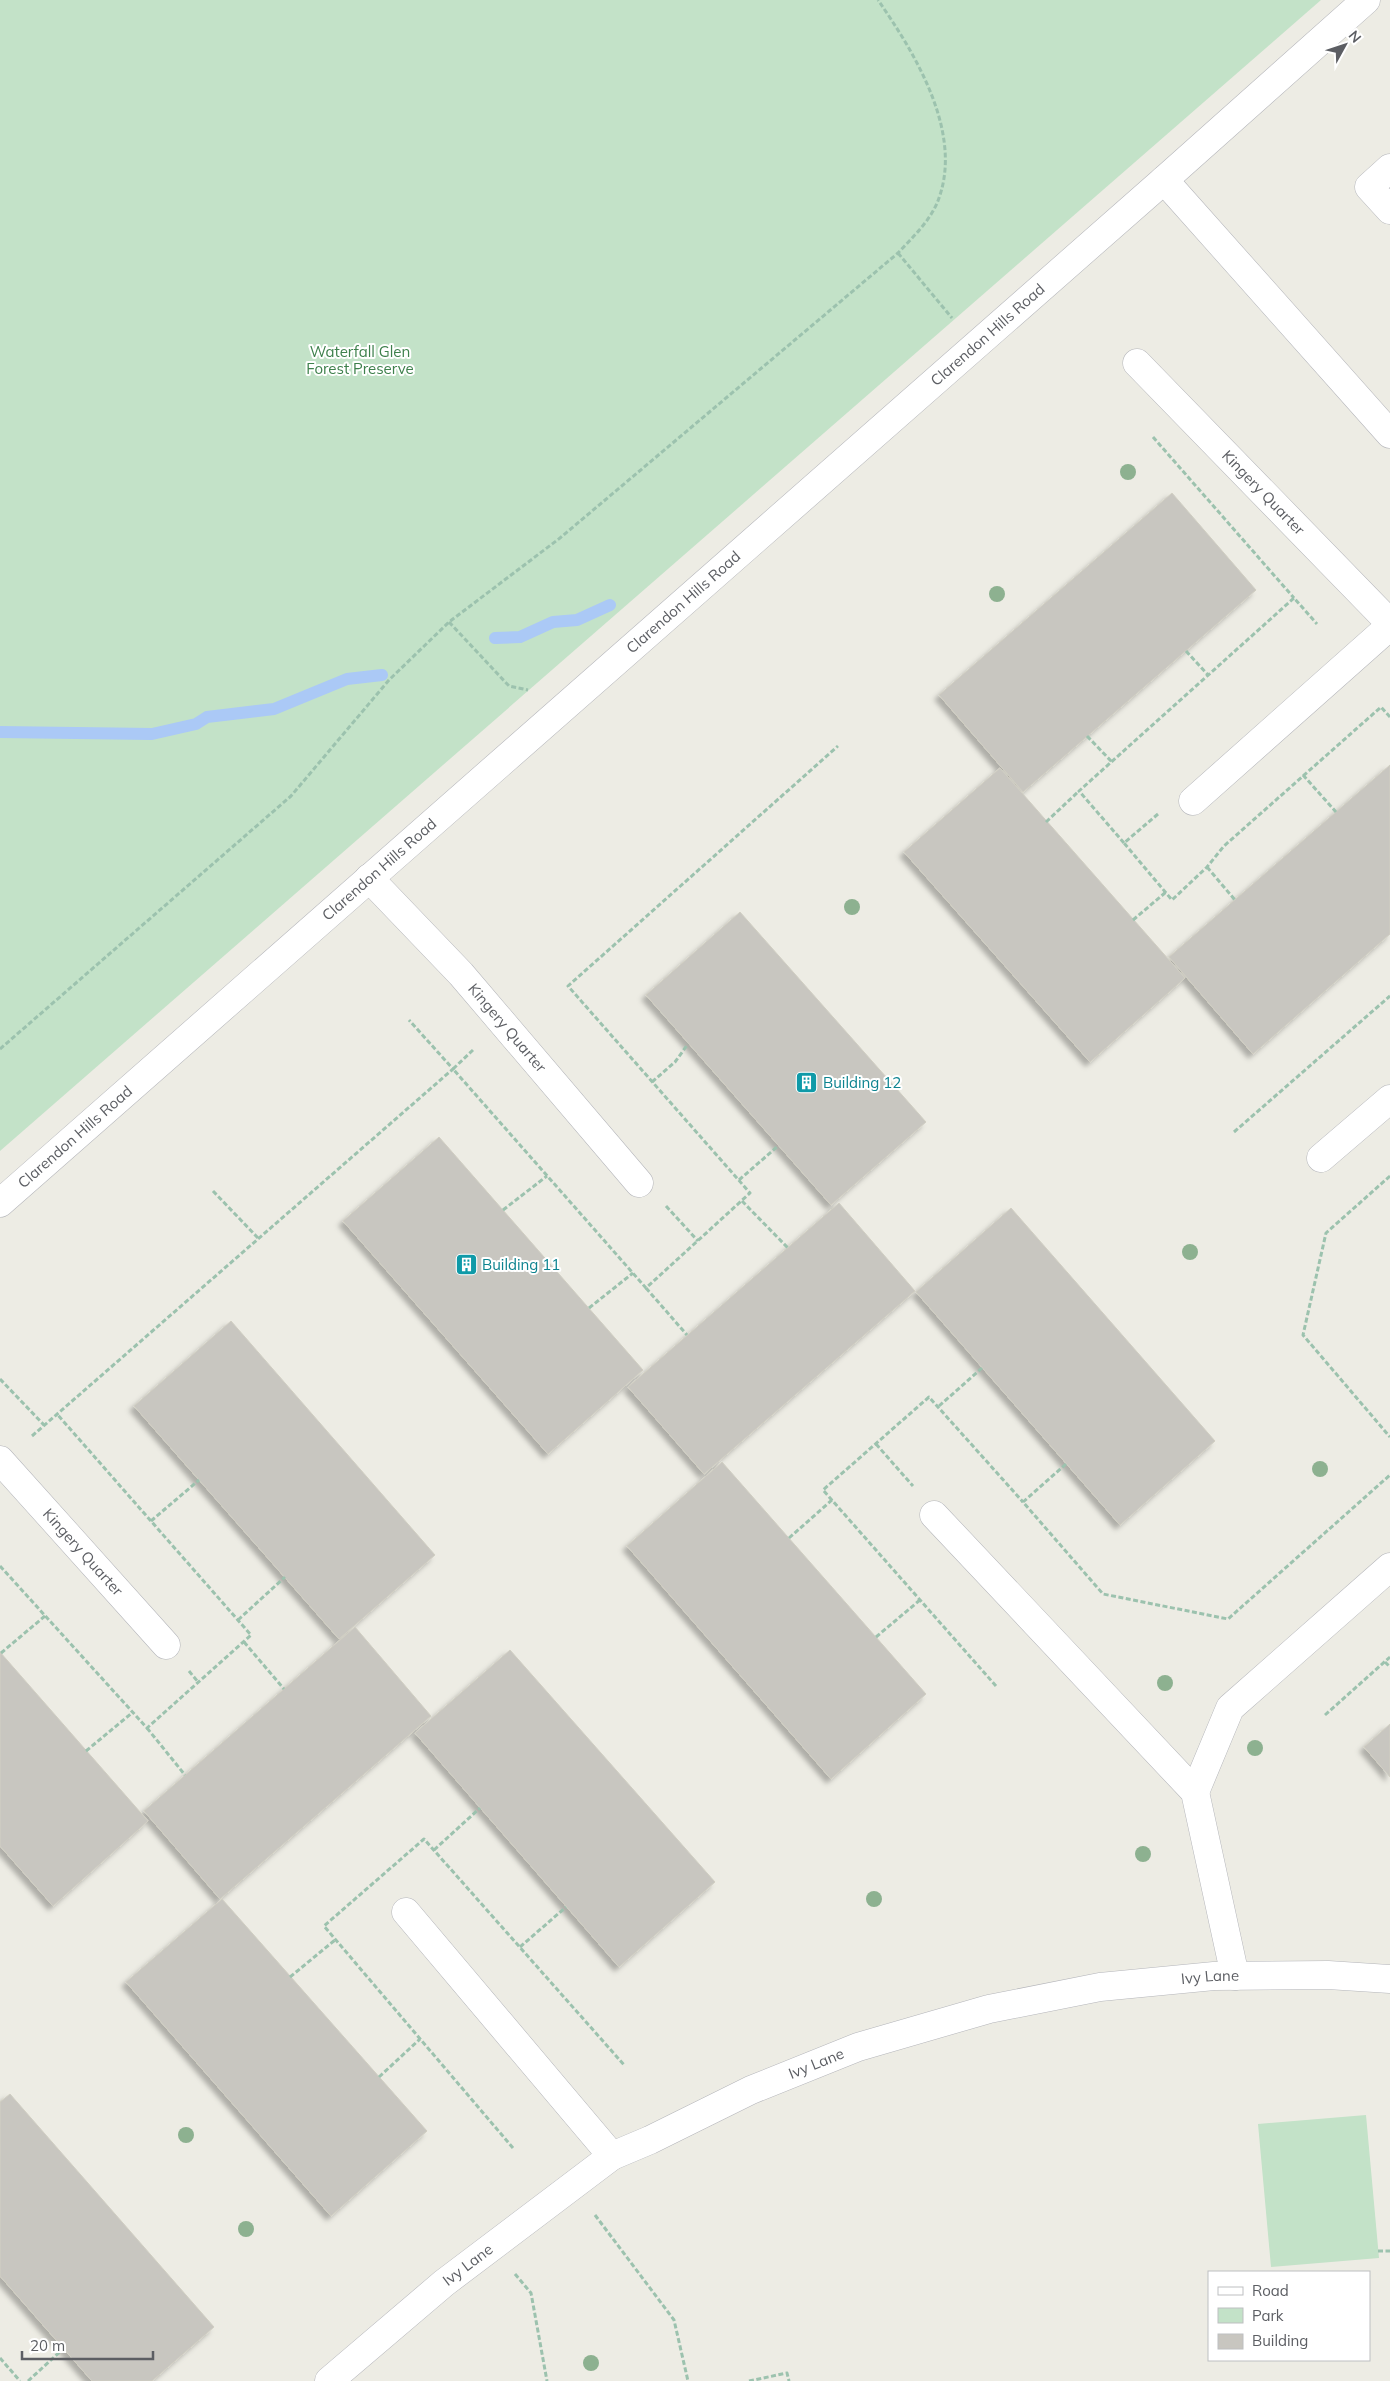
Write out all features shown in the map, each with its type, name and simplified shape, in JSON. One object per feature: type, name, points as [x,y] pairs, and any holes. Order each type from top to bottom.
[{"type":"street","name":"Clarendon Hills Road","points":[[0,1203],[1164,180],[1366,0]]},
{"type":"street","points":[[1390,168],[1369,187],[1390,210]]},
{"type":"street","points":[[1164,180],[1390,434]]},
{"type":"street","name":"Kingery Quarter","points":[[1137,362],[1390,624],[1193,801]]},
{"type":"street","name":"Kingery Quarter","points":[[369,878],[461,974],[639,1183]]},
{"type":"street","points":[[1321,1158],[1390,1099]]},
{"type":"street","name":"Kingery Quarter","points":[[0,1460],[166,1645]]},
{"type":"street","points":[[934,1515],[1195,1792],[1236,1976]]},
{"type":"street","points":[[1195,1792],[1230,1708],[1390,1566]]},
{"type":"street","points":[[406,1912],[612,2156]]},
{"type":"street","name":"Ivy Lane","points":[[329,2381],[444,2283],[612,2156],[650,2140],[751,2090],[858,2047],[989,2009],[1100,1988],[1236,1976],[1328,1975],[1390,1979]]},
{"type":"path","points":[[0,1049],[291,796],[389,680],[449,622],[560,538],[898,253],[924,224],[939,198],[945,164],[941,124],[926,79],[899,30],[878,0]]},
{"type":"path","points":[[898,253],[952,319]]},
{"type":"path","points":[[1150,432],[1317,624]]},
{"type":"path","points":[[1046,822],[1294,598]]},
{"type":"path","points":[[449,622],[509,686],[572,701]]},
{"type":"path","points":[[1186,651],[1208,675]]},
{"type":"path","points":[[1087,736],[1112,762]]},
{"type":"path","points":[[646,1288],[750,1193],[568,986],[838,746]]},
{"type":"path","points":[[1303,776],[1336,812]]},
{"type":"path","points":[[1079,791],[1124,843]]},
{"type":"path","points":[[1207,867],[1235,900]]},
{"type":"path","points":[[1132,920],[1166,892]]},
{"type":"path","points":[[1234,1132],[1390,996]]},
{"type":"path","points":[[409,1020],[687,1335]]},
{"type":"path","points":[[652,1082],[675,1062],[688,1044]]},
{"type":"path","points":[[32,1436],[473,1050]]},
{"type":"path","points":[[739,1180],[778,1146]]},
{"type":"path","points":[[503,1210],[547,1176]]},
{"type":"path","points":[[1390,1176],[1326,1233],[1303,1335],[1390,1437]]},
{"type":"path","points":[[214,1191],[258,1238]]},
{"type":"path","points":[[661,1200],[698,1241]]},
{"type":"path","points":[[742,1201],[788,1248]]},
{"type":"path","points":[[589,1308],[633,1273]]},
{"type":"path","points":[[939,1406],[982,1368]]},
{"type":"path","points":[[0,1378],[44,1425]]},
{"type":"path","points":[[876,1444],[901,1471]]},
{"type":"path","points":[[1066,1464],[1023,1502],[1103,1594],[1228,1619],[1390,1474]]},
{"type":"path","points":[[152,1521],[199,1480]]},
{"type":"path","points":[[789,1538],[832,1500]]},
{"type":"path","points":[[238,1620],[285,1577]]},
{"type":"path","points":[[876,1637],[920,1600]]},
{"type":"path","points":[[0,1653],[45,1616]]},
{"type":"path","points":[[244,1642],[284,1689]]},
{"type":"path","points":[[1324,1715],[1390,1657]]},
{"type":"path","points":[[1385,1662],[1390,1667]]},
{"type":"path","points":[[86,1751],[133,1712]]},
{"type":"path","points":[[148,1728],[185,1775]]},
{"type":"path","points":[[434,1850],[480,1808]]},
{"type":"path","points":[[520,1947],[566,1907]]},
{"type":"path","points":[[290,1977],[335,1940]]},
{"type":"path","points":[[379,2077],[420,2039]]},
{"type":"path","points":[[611,2234],[674,2320],[688,2381]]},
{"type":"path","points":[[1378,2251],[1390,2250]]},
{"type":"path","points":[[531,2293],[547,2381]]},
{"type":"path","points":[[28,2381],[64,2349]]},
{"type":"path","points":[[0,2358],[20,2381]]},
{"type":"path","points":[[749,2381],[787,2373],[789,2381]]},
{"type":"green space","name":"Waterfall Glen Forest Preserve","points":[[0,0],[1321,0],[0,1151]]},
{"type":"green space","points":[[1366,2115],[1379,2258],[1271,2267],[1258,2124]]},
{"type":"building","points":[[1172,493],[1256,590],[1023,792],[939,695]]},
{"type":"building","points":[[1390,765],[1390,934],[1253,1054],[1169,957]]},
{"type":"building","points":[[1000,768],[1185,978],[1090,1062],[904,852]]},
{"type":"building","name":"Building 12","points":[[740,912],[926,1122],[831,1205],[646,995]]},
{"type":"building","name":"Building 11","points":[[439,1137],[643,1370],[548,1454],[343,1221]]},
{"type":"building","points":[[839,1203],[915,1291],[704,1474],[628,1387]]},
{"type":"building","points":[[1011,1208],[1215,1441],[1120,1525],[916,1292]]},
{"type":"building","points":[[231,1321],[435,1555],[339,1639],[134,1406]]},
{"type":"building","points":[[722,1462],[926,1694],[831,1779],[627,1546]]},
{"type":"building","points":[[355,1627],[431,1716],[220,1899],[144,1811]]},
{"type":"building","points":[[510,1650],[715,1882],[619,1967],[415,1733]]},
{"type":"building","points":[[0,1652],[148,1821],[53,1906],[0,1846]]},
{"type":"building","points":[[1390,1724],[1390,1777],[1364,1747]]},
{"type":"building","points":[[222,1899],[427,2131],[331,2216],[126,1982]]},
{"type":"building","points":[[10,2094],[214,2327],[152,2381],[92,2381],[0,2276],[0,2102]]},
{"type":"waterway","points":[[495,638],[520,637],[553,622],[577,620],[610,605]]},
{"type":"waterway","points":[[0,732],[152,734],[196,724],[207,717],[274,709],[347,679],[382,675]]},
{"type":"place","name":"Building 12","points":[[807,1083]]},
{"type":"place","name":"Building 11","points":[[466,1265]]}]
